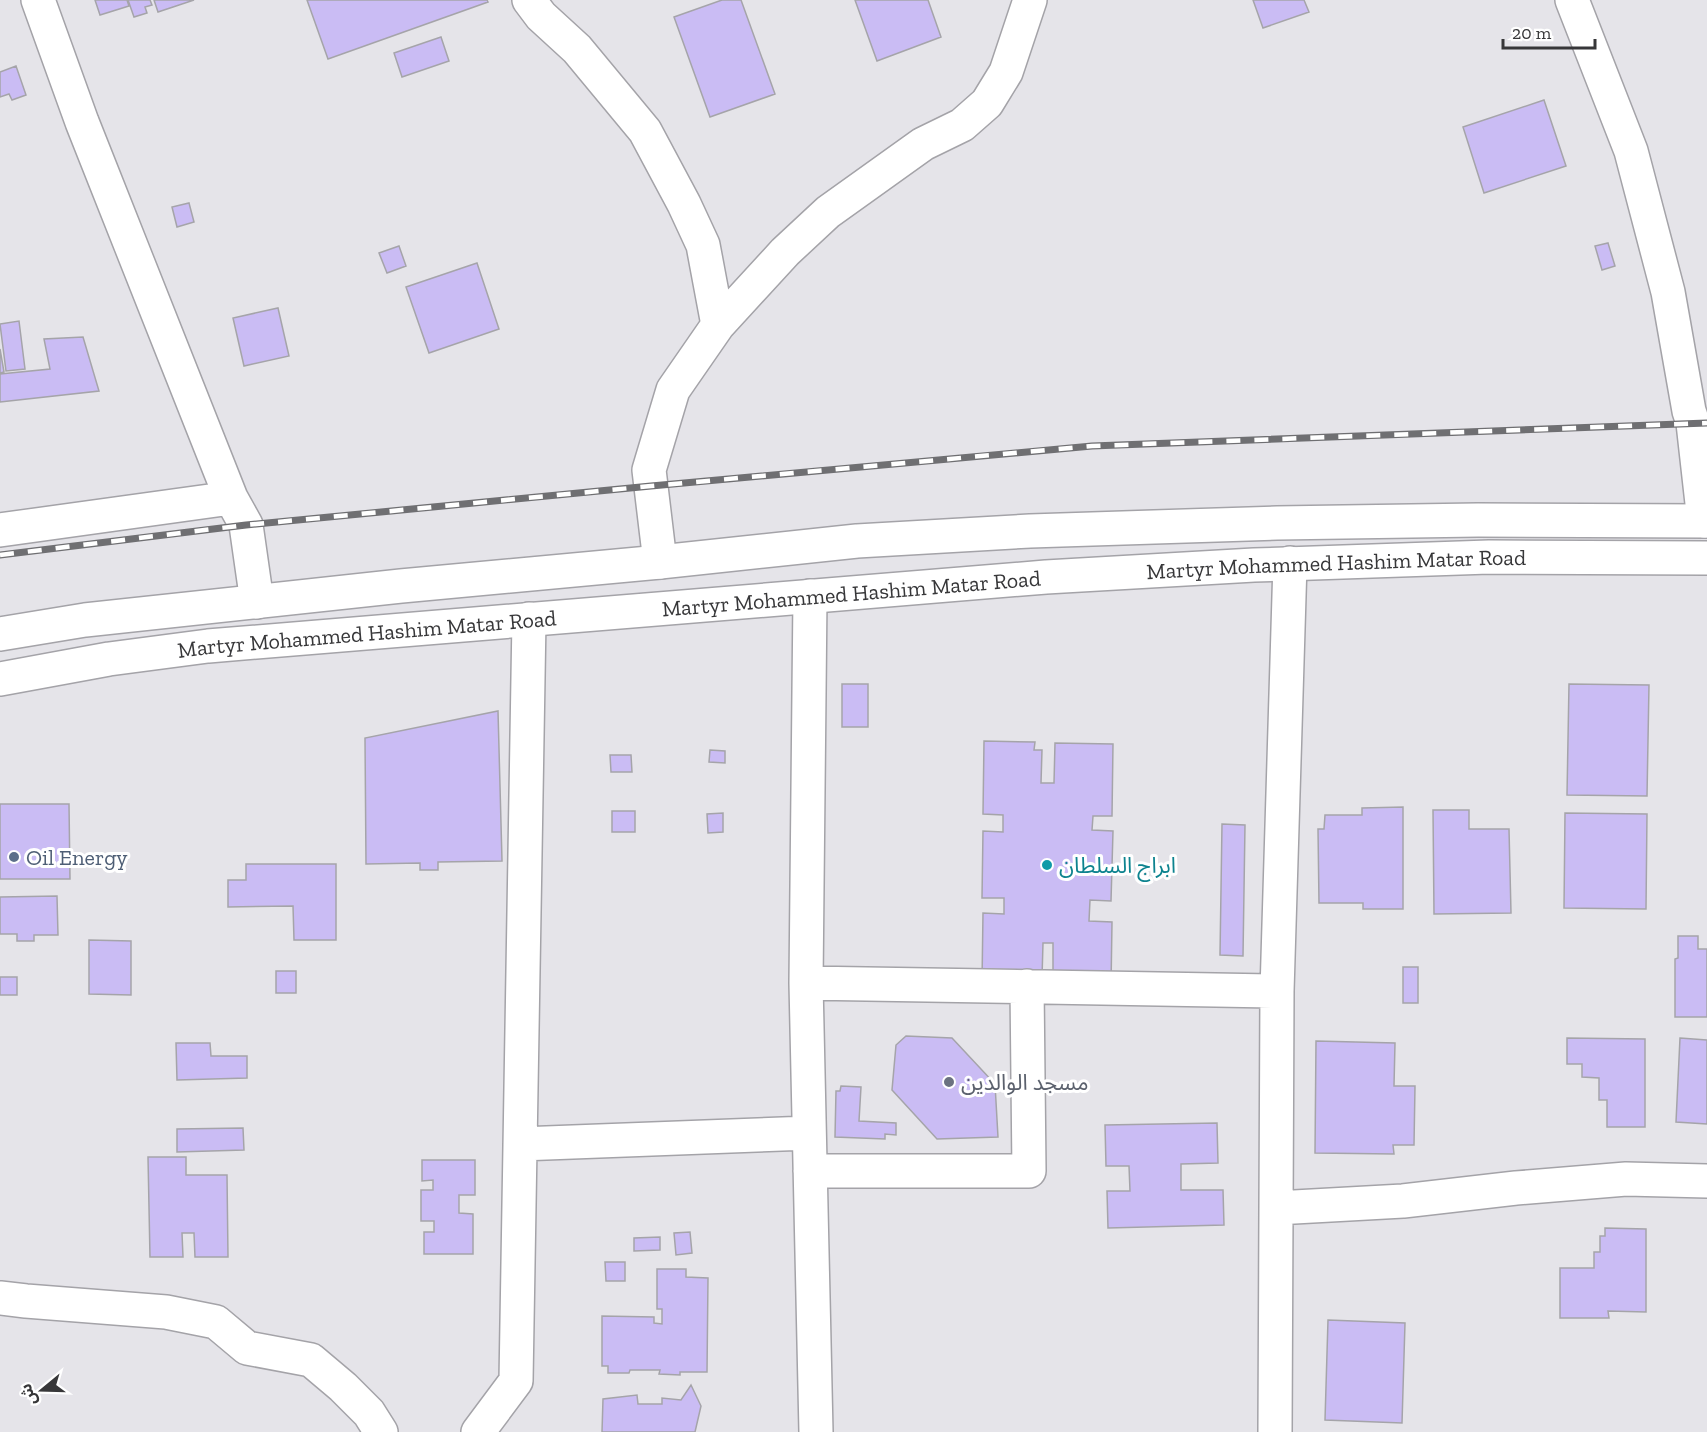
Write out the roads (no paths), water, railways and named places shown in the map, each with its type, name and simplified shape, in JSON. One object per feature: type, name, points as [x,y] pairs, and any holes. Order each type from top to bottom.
[{"type":"street","points":[[38,0],[82,122],[231,498],[246,525],[257,602]]},
{"type":"street","points":[[529,0],[541,16],[577,49],[645,131],[703,245],[718,325]]},
{"type":"street","points":[[660,562],[649,471],[674,390],[718,325],[785,252],[828,212],[924,144],[962,125],[987,103],[1006,72],[1030,0]]},
{"type":"street","points":[[1572,0],[1631,151],[1668,292],[1693,423],[1706,520]]},
{"type":"street","points":[[0,530],[231,498]]},
{"type":"street","name":"Martyr Mohammed Hashim Matar Road","points":[[0,634],[85,620],[857,541],[1030,531],[1277,523],[1706,520]]},
{"type":"street","name":"Martyr Mohammed Hashim Matar Road","points":[[0,679],[109,659],[208,646],[1046,577],[1290,563],[1489,557],[1707,558]]},
{"type":"street","points":[[1275,1432],[1276,991],[1290,563]]},
{"type":"street","points":[[810,596],[806,983],[816,1432]]},
{"type":"street","points":[[478,1432],[516,1381],[529,619]]},
{"type":"street","points":[[806,983],[1276,991]]},
{"type":"street","points":[[810,1171],[1029,1171],[1027,986]]},
{"type":"street","points":[[520,1144],[809,1134]]},
{"type":"street","points":[[1275,1209],[1403,1201],[1516,1188],[1626,1179],[1707,1181]]},
{"type":"street","points":[[0,1298],[166,1312],[216,1322],[247,1348],[311,1360],[369,1413],[381,1432]]},
{"type":"railway","points":[[0,555],[246,525],[1092,446],[1707,423]]},
{"type":"place","name":"Oil Energy","points":[[14,857]]},
{"type":"place","name":"ابراج السلطان","points":[[1047,865]]},
{"type":"place","name":"مسجد الوالدين","points":[[949,1082]]}]
